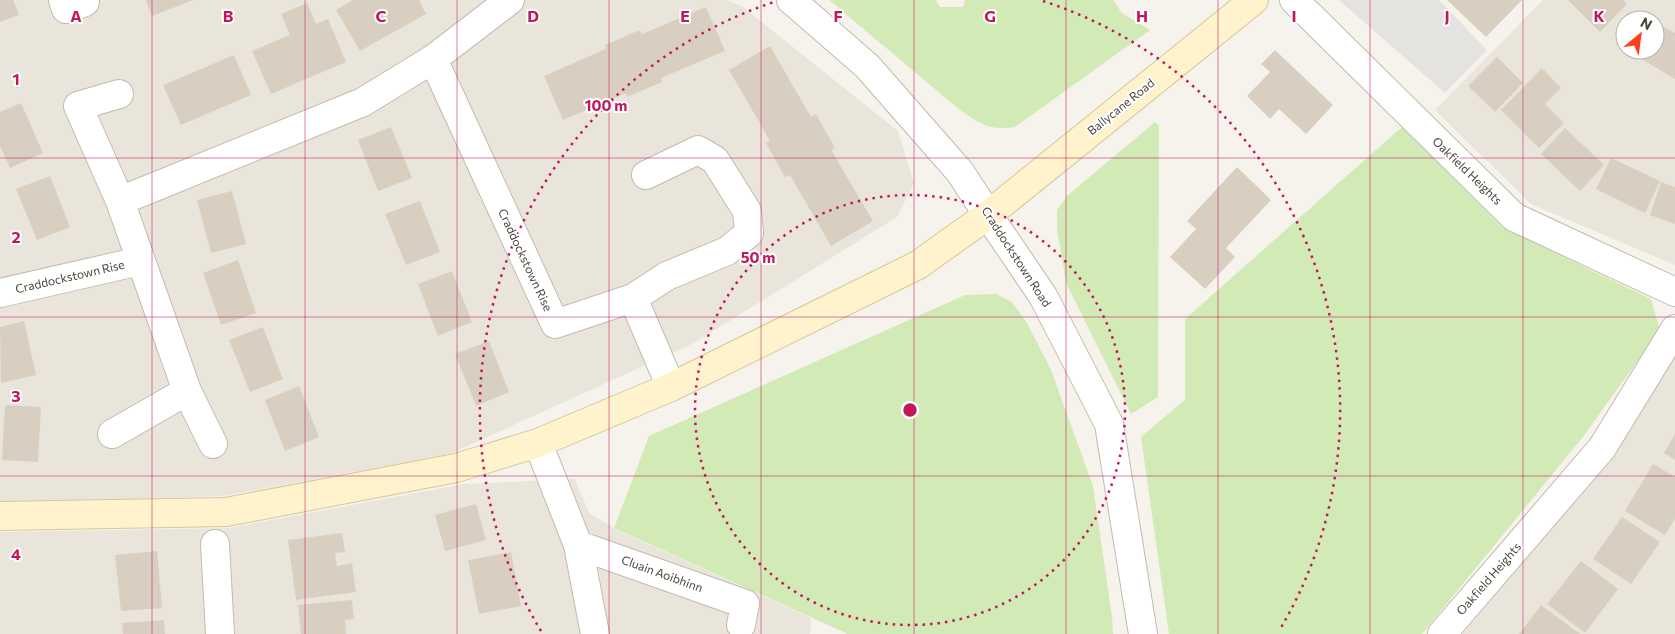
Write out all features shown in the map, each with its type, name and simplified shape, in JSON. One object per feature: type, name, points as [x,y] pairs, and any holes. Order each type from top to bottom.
[{"type":"main road","name":"Ballycane Road","points":[[0,516],[226,512],[456,468],[538,443],[671,386],[918,265],[988,215],[1254,0]]},
{"type":"street","points":[[120,201],[363,102],[433,59],[510,0]]},
{"type":"street","name":"Craddockstown Road","points":[[791,0],[867,66],[960,172],[1043,296],[1109,424],[1143,634]]},
{"type":"street","name":"Oakfield Heights","points":[[1294,0],[1514,217],[1675,292]]},
{"type":"street","name":"Craddockstown Rise","points":[[433,59],[555,324],[633,298]]},
{"type":"street","name":"Craddockstown Rise","points":[[119,94],[78,106],[120,201],[187,390],[213,444]]},
{"type":"street","points":[[646,176],[698,150],[715,160],[747,211],[749,233],[727,251],[667,276],[633,298],[671,386]]},
{"type":"street","name":"Craddockstown Rise","points":[[0,293],[140,261]]},
{"type":"street","name":"Oakfield Heights","points":[[1442,634],[1602,448],[1675,329]]},
{"type":"street","points":[[112,434],[187,390]]},
{"type":"street","points":[[538,443],[578,546],[595,634]]},
{"type":"street","points":[[215,544],[220,634]]},
{"type":"street","name":"Cluain Aoibhinn","points":[[578,546],[743,615]]},
{"type":"shaded area","points":[[0,0],[727,0],[743,7],[898,131],[914,183],[897,217],[694,343],[450,454],[223,496],[0,503]]},
{"type":"shaded area","points":[[1339,0],[1439,0],[1487,50],[1445,93]]},
{"type":"shaded area","points":[[1543,0],[1675,0],[1675,265],[1531,204],[1435,110]]},
{"type":"shaded area","points":[[1675,356],[1675,634],[1463,634],[1607,455]]},
{"type":"shaded area","points":[[575,479],[589,513],[619,531],[811,618],[810,634],[0,634],[0,532],[229,528],[464,484]]},
{"type":"green space","points":[[829,0],[936,0],[940,7],[963,7],[965,0],[1113,0],[1122,13],[1150,30],[1015,127],[999,128],[980,123],[960,110]]},
{"type":"green space","points":[[1155,122],[1159,126],[1158,397],[1131,414],[1066,283],[1057,229],[1057,210],[1067,196]]},
{"type":"green space","points":[[1402,127],[1503,228],[1651,299],[1660,330],[1582,438],[1422,634],[1169,634],[1141,437],[1185,400],[1185,319]]},
{"type":"green space","points":[[996,294],[1012,302],[1027,323],[1051,370],[1093,486],[1113,634],[848,634],[614,528],[649,436],[965,295]]},
{"type":"building","points":[[0,0],[13,0],[19,15],[0,22]]},
{"type":"building","points":[[146,0],[193,0],[152,16]]},
{"type":"building","points":[[353,0],[419,0],[426,14],[360,51],[336,10]]},
{"type":"building","points":[[1447,0],[1522,0],[1486,37]]},
{"type":"building","points":[[1568,0],[1623,0],[1627,4],[1621,10],[1615,10],[1615,16],[1600,32]]},
{"type":"building","points":[[307,3],[316,24],[328,19],[346,62],[271,94],[252,51],[290,35],[281,14]]},
{"type":"building","points":[[706,7],[725,51],[661,78],[662,82],[627,97],[626,93],[563,120],[544,76],[606,49],[605,45],[640,30],[642,34]]},
{"type":"building","points":[[1665,28],[1675,33],[1675,79],[1643,60],[1665,60]]},
{"type":"building","points":[[770,46],[811,117],[816,114],[835,148],[831,150],[873,221],[831,246],[790,175],[785,177],[766,143],[770,141],[729,70]]},
{"type":"building","points":[[1275,50],[1333,105],[1306,134],[1279,109],[1270,119],[1247,96],[1270,72],[1261,64]]},
{"type":"building","points":[[234,55],[251,95],[181,125],[163,85]]},
{"type":"building","points":[[1497,57],[1523,83],[1495,112],[1468,86]]},
{"type":"building","points":[[1542,68],[1561,88],[1545,104],[1564,123],[1539,148],[1501,110]]},
{"type":"building","points":[[21,103],[43,153],[10,168],[0,146],[0,112]]},
{"type":"building","points":[[391,127],[412,178],[378,191],[358,140]]},
{"type":"building","points":[[1565,128],[1604,165],[1580,191],[1541,154]]},
{"type":"building","points":[[1611,158],[1660,181],[1645,213],[1596,189]]},
{"type":"building","points":[[1237,167],[1271,200],[1226,248],[1235,257],[1205,289],[1170,257],[1196,229],[1187,221]]},
{"type":"building","points":[[50,176],[70,227],[37,240],[16,189]]},
{"type":"building","points":[[1661,182],[1675,187],[1675,224],[1650,215]]},
{"type":"building","points":[[232,191],[246,244],[211,253],[197,200]]},
{"type":"building","points":[[420,201],[440,252],[406,265],[385,214]]},
{"type":"building","points":[[238,260],[256,313],[221,325],[203,273]]},
{"type":"building","points":[[452,271],[472,322],[438,336],[418,284]]},
{"type":"building","points":[[24,321],[36,375],[1,383],[0,327]]},
{"type":"building","points":[[263,327],[283,379],[250,392],[229,340]]},
{"type":"building","points":[[489,341],[509,392],[476,406],[455,354]]},
{"type":"building","points":[[299,386],[319,437],[285,451],[265,400]]},
{"type":"building","points":[[5,405],[41,407],[38,462],[2,460]]},
{"type":"building","points":[[1675,434],[1675,460],[1664,453]]},
{"type":"building","points":[[1653,464],[1675,477],[1675,519],[1665,535],[1625,511]]},
{"type":"building","points":[[476,504],[486,540],[445,551],[435,515]]},
{"type":"building","points":[[1622,517],[1660,542],[1631,584],[1593,559]]},
{"type":"building","points":[[342,533],[345,552],[335,553],[337,566],[352,563],[356,592],[296,600],[288,540]]},
{"type":"building","points":[[157,551],[162,608],[121,611],[115,555]]},
{"type":"building","points":[[511,552],[521,606],[479,614],[468,560]]},
{"type":"building","points":[[1581,561],[1618,589],[1585,633],[1547,604]]},
{"type":"building","points":[[352,600],[354,619],[345,620],[346,634],[301,634],[298,605]]},
{"type":"building","points":[[1541,605],[1580,634],[1519,634]]},
{"type":"building","points":[[164,620],[165,634],[123,634],[122,623]]}]
